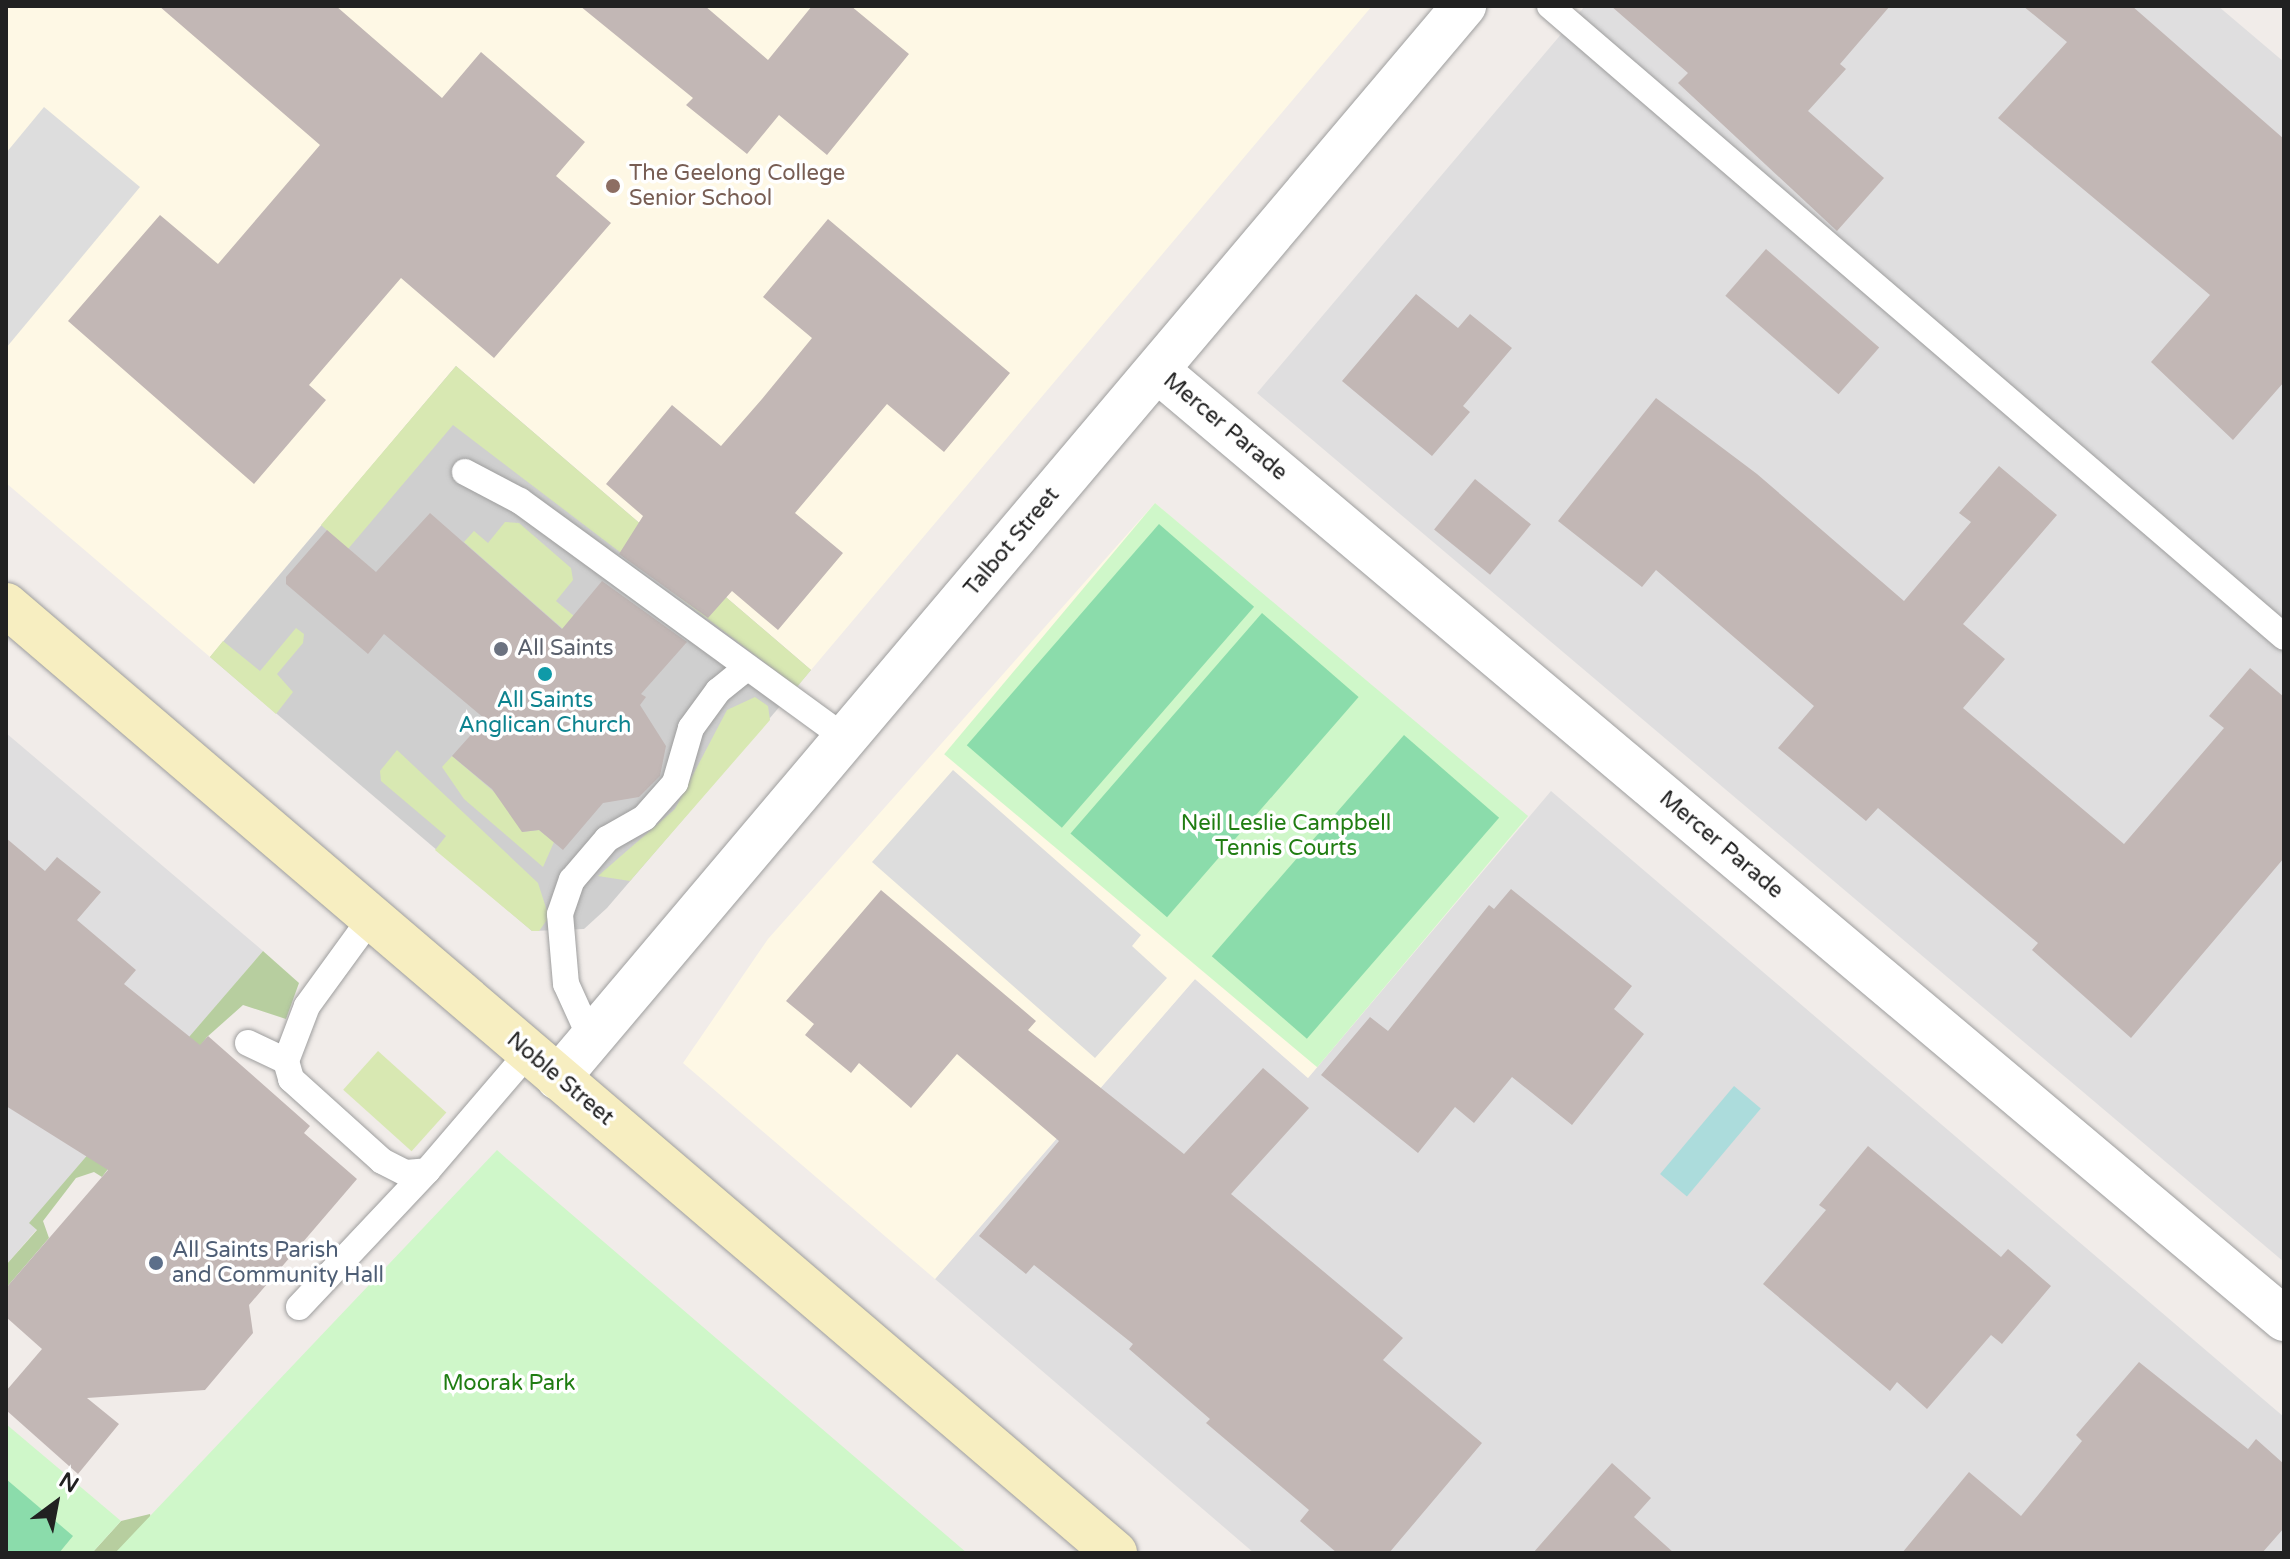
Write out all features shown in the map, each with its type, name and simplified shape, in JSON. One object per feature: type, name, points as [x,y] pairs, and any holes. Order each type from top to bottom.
[{"type":"street","name":"Talbot Street","points":[[543,1065],[591,1039],[1464,6]]},
{"type":"street","name":"Mercer Parade","points":[[1158,371],[2284,1319]]},
{"type":"street","name":"Noble Street","points":[[6,605],[1115,1553]]},
{"type":"lane","points":[[1550,6],[2284,637]]},
{"type":"lane","points":[[465,472],[520,501],[845,738]]},
{"type":"lane","points":[[591,1039],[566,984],[560,914],[572,880],[607,839],[644,818],[675,783],[691,728],[718,691],[746,668]]},
{"type":"lane","points":[[371,918],[307,1006],[286,1061],[291,1079],[382,1161],[406,1173],[427,1171]]},
{"type":"lane","points":[[248,1043],[286,1061]]},
{"type":"lane","points":[[299,1307],[427,1171],[543,1065]]},
{"type":"shaded area","name":"The Geelong College Senior School","points":[[6,6],[1372,6],[811,670],[456,366],[210,657],[6,483]]},
{"type":"shaded area","points":[[1585,6],[2218,6],[2284,62],[2284,1262],[1257,393]]},
{"type":"shaded area","points":[[44,107],[140,187],[6,348],[6,153]]},
{"type":"shaded area","name":"All Saints","points":[[456,366],[811,670],[607,908],[584,929],[532,931],[210,657]]},
{"type":"shaded area","points":[[1155,503],[1526,819],[1308,1078],[1195,979],[935,1279],[683,1063],[768,939]]},
{"type":"shaded area","points":[[6,733],[263,951],[30,1223],[37,1229],[6,1265]]},
{"type":"shaded area","points":[[953,770],[1141,935],[1132,946],[1167,978],[1095,1058],[872,862]]},
{"type":"shaded area","points":[[1551,791],[2284,1417],[2284,1553],[1254,1553],[935,1279],[1195,979],[1308,1078]]},
{"type":"green space","points":[[456,366],[811,670],[797,687],[453,425],[348,549],[321,525]]},
{"type":"green space","name":"Neil Leslie Campbell Tennis Courts","points":[[1155,503],[1528,816],[1317,1067],[944,754]]},
{"type":"green space","points":[[505,522],[519,523],[571,568],[573,580],[556,601],[574,616],[563,629],[464,542],[474,531],[488,543]]},
{"type":"green space","points":[[1159,524],[1254,607],[1062,828],[967,745]]},
{"type":"green space","points":[[1262,613],[1359,697],[1167,917],[1070,833]]},
{"type":"green space","points":[[296,628],[304,634],[303,643],[277,674],[293,692],[276,714],[210,657],[223,641],[260,671]]},
{"type":"green space","points":[[755,697],[768,706],[770,720],[630,881],[598,876],[675,809],[727,710]]},
{"type":"green space","points":[[1404,735],[1499,818],[1307,1039],[1212,956]]},
{"type":"green space","points":[[397,750],[538,883],[549,917],[539,931],[532,931],[435,850],[446,836],[381,781],[380,771]]},
{"type":"green space","points":[[452,756],[520,814],[522,832],[539,830],[554,842],[543,867],[464,799],[442,767]]},
{"type":"green space","points":[[263,951],[299,983],[286,1019],[243,1005],[207,1037],[102,1177],[94,1172],[76,1178],[43,1221],[49,1238],[6,1288],[6,1265],[37,1230],[29,1223]]},
{"type":"green space","points":[[378,1051],[446,1113],[412,1151],[343,1090]]},
{"type":"green space","name":"Moorak Park","points":[[497,1150],[507,1159],[967,1553],[115,1553]]},
{"type":"green space","points":[[6,1424],[121,1521],[92,1553],[6,1553]]},
{"type":"green space","points":[[6,1479],[73,1536],[59,1553],[6,1553]]},
{"type":"green space","points":[[150,1514],[157,1553],[92,1553],[121,1521]]},
{"type":"water","points":[[1734,1086],[1761,1108],[1687,1197],[1660,1174]]},
{"type":"building","points":[[159,6],[336,6],[442,98],[481,52],[585,142],[556,176],[611,223],[494,358],[401,278],[309,385],[326,400],[254,484],[68,321],[160,215],[218,264],[320,145]]},
{"type":"building","points":[[580,6],[705,6],[768,60],[812,6],[851,6],[909,54],[827,155],[779,115],[747,154],[686,105],[693,98]]},
{"type":"building","points":[[1611,6],[1890,6],[1840,64],[1846,69],[1808,111],[1884,178],[1837,231],[1678,83],[1688,73]]},
{"type":"building","points":[[2023,6],[2132,6],[2284,139],[2284,382],[2233,440],[2151,362],[2210,295],[1998,118],[2067,42]]},
{"type":"building","points":[[828,219],[1010,373],[944,452],[887,404],[795,513],[843,553],[778,630],[732,591],[708,618],[619,554],[643,516],[606,484],[672,405],[721,446],[762,399],[812,338],[763,297]]},
{"type":"building","points":[[1766,249],[1879,347],[1839,394],[1725,296]]},
{"type":"building","points":[[1416,294],[1458,328],[1470,314],[1512,348],[1463,406],[1470,412],[1432,456],[1342,381]]},
{"type":"building","points":[[1656,398],[1757,474],[1904,601],[1971,522],[1959,513],[1999,466],[2057,515],[1963,624],[2005,659],[1963,708],[2124,844],[2224,728],[2209,716],[2250,668],[2284,697],[2284,858],[2131,1038],[2032,950],[2038,943],[1878,808],[1866,821],[1778,748],[1814,706],[1656,570],[1642,587],[1558,521]]},
{"type":"building","points":[[1475,479],[1531,524],[1490,575],[1434,530]]},
{"type":"building","name":"All Saints Anglican Church","points":[[430,513],[562,629],[602,581],[687,642],[641,694],[646,697],[640,705],[666,746],[660,776],[639,797],[603,803],[563,850],[539,830],[522,832],[492,789],[452,756],[485,719],[384,634],[368,654],[286,584],[286,577],[327,530],[376,572]]},
{"type":"building","name":"All Saints Parish and Community Hall","points":[[6,838],[45,871],[57,857],[101,892],[77,920],[136,970],[124,984],[200,1045],[208,1036],[310,1126],[304,1133],[357,1179],[249,1305],[253,1333],[205,1390],[87,1398],[119,1424],[78,1474],[6,1410],[6,1391],[42,1349],[6,1317],[6,1288],[108,1170],[6,1106]]},
{"type":"building","points":[[1511,889],[1632,986],[1614,1009],[1644,1034],[1572,1125],[1512,1077],[1474,1123],[1455,1107],[1418,1153],[1321,1075],[1370,1017],[1388,1031],[1489,905],[1494,909]]},
{"type":"building","points":[[881,890],[1036,1021],[1028,1030],[1184,1154],[1263,1068],[1309,1108],[1231,1194],[1403,1338],[1383,1360],[1482,1443],[1389,1553],[1337,1553],[1300,1521],[1309,1510],[1206,1423],[1210,1419],[1129,1349],[1133,1344],[1034,1265],[1026,1274],[979,1236],[1059,1141],[957,1054],[911,1108],[859,1063],[851,1073],[805,1035],[814,1024],[786,1001]]},
{"type":"building","points":[[1868,1146],[2001,1257],[2008,1249],[2051,1286],[2002,1344],[1991,1335],[1927,1409],[1897,1382],[1890,1391],[1763,1284],[1826,1210],[1819,1205]]},
{"type":"building","points":[[2139,1362],[2248,1449],[2256,1439],[2284,1464],[2284,1528],[2262,1553],[1902,1553],[1969,1472],[2021,1516],[2082,1441],[2076,1435]]},
{"type":"building","points":[[1612,1463],[1651,1498],[1634,1517],[1674,1553],[1533,1553]]},
{"type":"place","name":"The Geelong College Senior School","points":[[613,186]]},
{"type":"place","name":"All Saints","points":[[501,649]]},
{"type":"place","name":"All Saints Anglican Church","points":[[545,674]]},
{"type":"place","name":"All Saints Parish and Community Hall","points":[[156,1263]]}]
